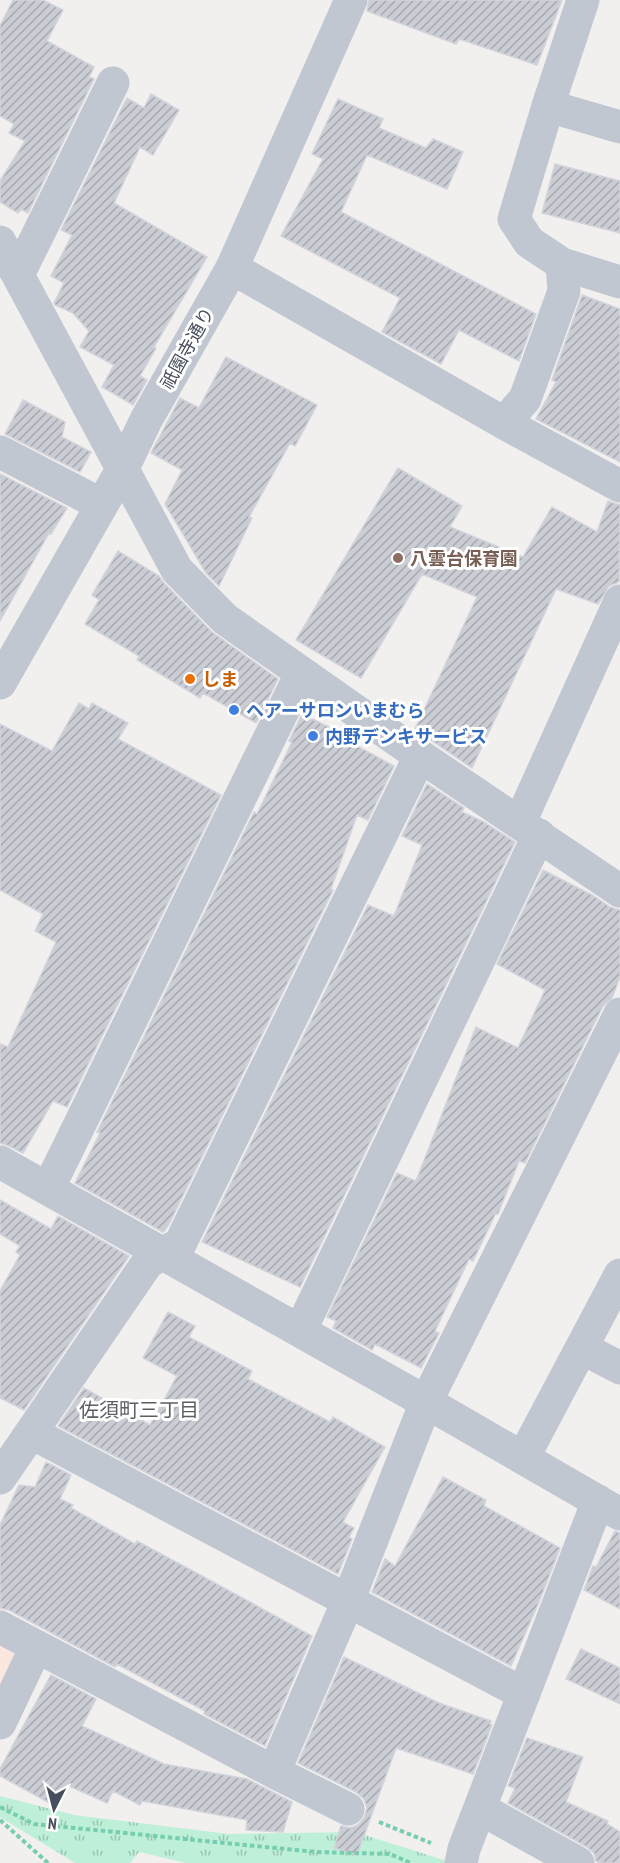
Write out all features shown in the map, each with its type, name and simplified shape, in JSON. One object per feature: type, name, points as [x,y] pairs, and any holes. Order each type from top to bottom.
[{"type":"street","name":"祇園寺通り","points":[[0,683],[123,468],[146,420],[232,268],[351,0]]},
{"type":"street","points":[[584,0],[548,106],[514,219],[529,242],[562,264],[620,282]]},
{"type":"street","points":[[18,274],[113,83]]},
{"type":"street","points":[[548,106],[620,127]]},
{"type":"street","points":[[0,242],[177,570],[225,620],[420,756],[530,828],[620,891]]},
{"type":"street","points":[[504,423],[525,399],[564,291],[562,264]]},
{"type":"street","points":[[232,268],[504,423],[620,486]]},
{"type":"street","points":[[0,452],[102,505]]},
{"type":"street","points":[[300,1331],[530,828],[620,601]]},
{"type":"street","points":[[48,1189],[301,674]]},
{"type":"street","points":[[0,1478],[148,1262],[180,1244],[420,756]]},
{"type":"street","points":[[274,1772],[348,1601],[426,1402],[620,1014]]},
{"type":"street","points":[[0,1162],[609,1508],[524,1694],[462,1859]]},
{"type":"street","points":[[523,1458],[620,1275]]},
{"type":"street","points":[[582,1348],[620,1368]]},
{"type":"street","points":[[32,1432],[524,1694]]},
{"type":"street","points":[[0,1627],[348,1809]]},
{"type":"street","points":[[0,1723],[36,1647]]},
{"type":"street","points":[[481,1809],[578,1863]]},
{"type":"path","points":[[0,1807],[34,1824],[316,1852],[390,1854],[411,1863]]},
{"type":"path","points":[[348,1809],[462,1859]]},
{"type":"path","points":[[0,1820],[48,1863]]},
{"type":"shaded area","points":[[0,1645],[14,1652],[16,1666],[0,1695]]},
{"type":"green space","points":[[0,1796],[74,1815],[229,1834],[355,1832],[447,1861],[447,1863],[186,1863],[139,1852],[130,1863],[75,1863],[0,1817]]},
{"type":"building","points":[[13,0],[43,0],[63,10],[47,41],[94,67],[89,77],[94,79],[28,213],[21,209],[18,213],[0,202],[0,181],[25,141],[9,133],[14,124],[0,116],[0,26]]},
{"type":"building","points":[[369,0],[562,0],[537,65],[459,39],[456,44],[367,11]]},
{"type":"building","points":[[151,94],[179,110],[153,155],[140,147],[114,203],[207,257],[154,347],[156,348],[140,376],[147,380],[133,405],[102,387],[114,365],[80,347],[89,331],[73,313],[55,305],[64,283],[51,276],[72,235],[61,230],[127,98],[144,108]]},
{"type":"building","points":[[338,99],[383,119],[379,128],[426,148],[433,139],[463,152],[447,189],[367,155],[341,212],[536,314],[519,361],[459,330],[441,364],[382,332],[400,298],[281,236],[323,159],[312,154]]},
{"type":"building","points":[[555,164],[620,181],[620,233],[542,213]]},
{"type":"building","points":[[582,295],[620,309],[620,462],[536,419],[556,382],[552,380]]},
{"type":"building","points":[[226,357],[317,405],[295,446],[290,443],[249,517],[252,518],[219,586],[206,573],[165,504],[182,470],[151,453],[180,398],[199,408]]},
{"type":"building","points":[[23,400],[65,422],[62,437],[91,452],[80,472],[5,434]]},
{"type":"building","points":[[398,468],[462,506],[450,527],[523,557],[552,507],[597,532],[608,501],[620,505],[619,582],[609,586],[598,604],[556,589],[472,768],[415,729],[477,597],[422,574],[361,678],[296,640]]},
{"type":"building","points":[[0,474],[67,508],[51,534],[49,533],[0,621]]},
{"type":"building","points":[[118,551],[159,576],[212,632],[278,679],[256,723],[203,693],[200,698],[137,660],[139,656],[85,624],[99,600],[92,595]]},
{"type":"building","points":[[79,703],[89,709],[92,703],[128,723],[118,739],[221,795],[67,1107],[53,1101],[23,1153],[0,1143],[0,1044],[8,1047],[56,942],[35,931],[43,914],[0,890],[0,724],[52,751]]},
{"type":"building","points":[[302,714],[335,730],[333,733],[394,766],[368,820],[357,815],[331,889],[333,890],[168,1226],[163,1232],[75,1183],[100,1133],[97,1132],[254,812],[257,814],[292,742],[289,741]]},
{"type":"building","points":[[427,784],[464,808],[462,812],[484,822],[515,842],[300,1287],[202,1242],[368,905],[394,916],[422,845],[402,836]]},
{"type":"building","points":[[543,870],[592,895],[610,907],[620,910],[620,977],[612,998],[603,1006],[525,1163],[519,1161],[498,1214],[496,1213],[473,1261],[469,1259],[435,1331],[439,1333],[421,1368],[375,1344],[372,1350],[333,1328],[336,1321],[327,1317],[397,1173],[416,1181],[476,1027],[518,1048],[545,990],[497,964]]},
{"type":"building","points":[[0,1200],[51,1229],[58,1216],[129,1256],[24,1410],[0,1398],[0,1291],[20,1255],[16,1252],[20,1246],[0,1234]]},
{"type":"building","points":[[168,1312],[195,1326],[189,1337],[252,1371],[248,1379],[330,1422],[333,1417],[385,1447],[343,1522],[354,1528],[338,1574],[58,1426],[84,1388],[150,1425],[177,1376],[143,1358]]},
{"type":"building","points":[[46,1462],[71,1475],[60,1499],[73,1505],[71,1508],[135,1544],[137,1541],[312,1636],[265,1746],[117,1664],[115,1667],[9,1610],[0,1608],[0,1525],[19,1485],[35,1487]]},
{"type":"building","points":[[443,1477],[486,1500],[484,1506],[560,1548],[511,1666],[372,1592],[385,1559],[395,1566]]},
{"type":"building","points":[[615,1531],[620,1533],[620,1609],[584,1590],[593,1566],[596,1567]]},
{"type":"building","points":[[581,1649],[620,1668],[620,1704],[566,1679]]},
{"type":"building","points":[[344,1657],[439,1703],[491,1721],[492,1725],[473,1774],[396,1748],[357,1855],[334,1848],[341,1826],[350,1828],[358,1825],[364,1818],[367,1808],[364,1799],[356,1792],[298,1763]]},
{"type":"building","points":[[51,1675],[96,1699],[82,1726],[164,1764],[247,1779],[292,1802],[283,1832],[246,1830],[247,1820],[142,1801],[140,1805],[113,1791],[107,1803],[67,1785],[55,1806],[0,1776],[0,1769]]},
{"type":"building","points":[[527,1738],[583,1757],[566,1802],[608,1821],[607,1824],[620,1832],[620,1863],[596,1861],[594,1853],[587,1847],[508,1803],[515,1788],[508,1786]]},
{"type":"place","name":"八雲台保育園","points":[[398,558]]},
{"type":"place","name":"しま","points":[[190,679]]},
{"type":"place","name":"ヘアーサロンいまむら","points":[[234,710]]},
{"type":"place","name":"内野デンキサービス","points":[[313,736]]},
{"type":"district","name":"佐須町三丁目","points":[[139,1410]]}]
